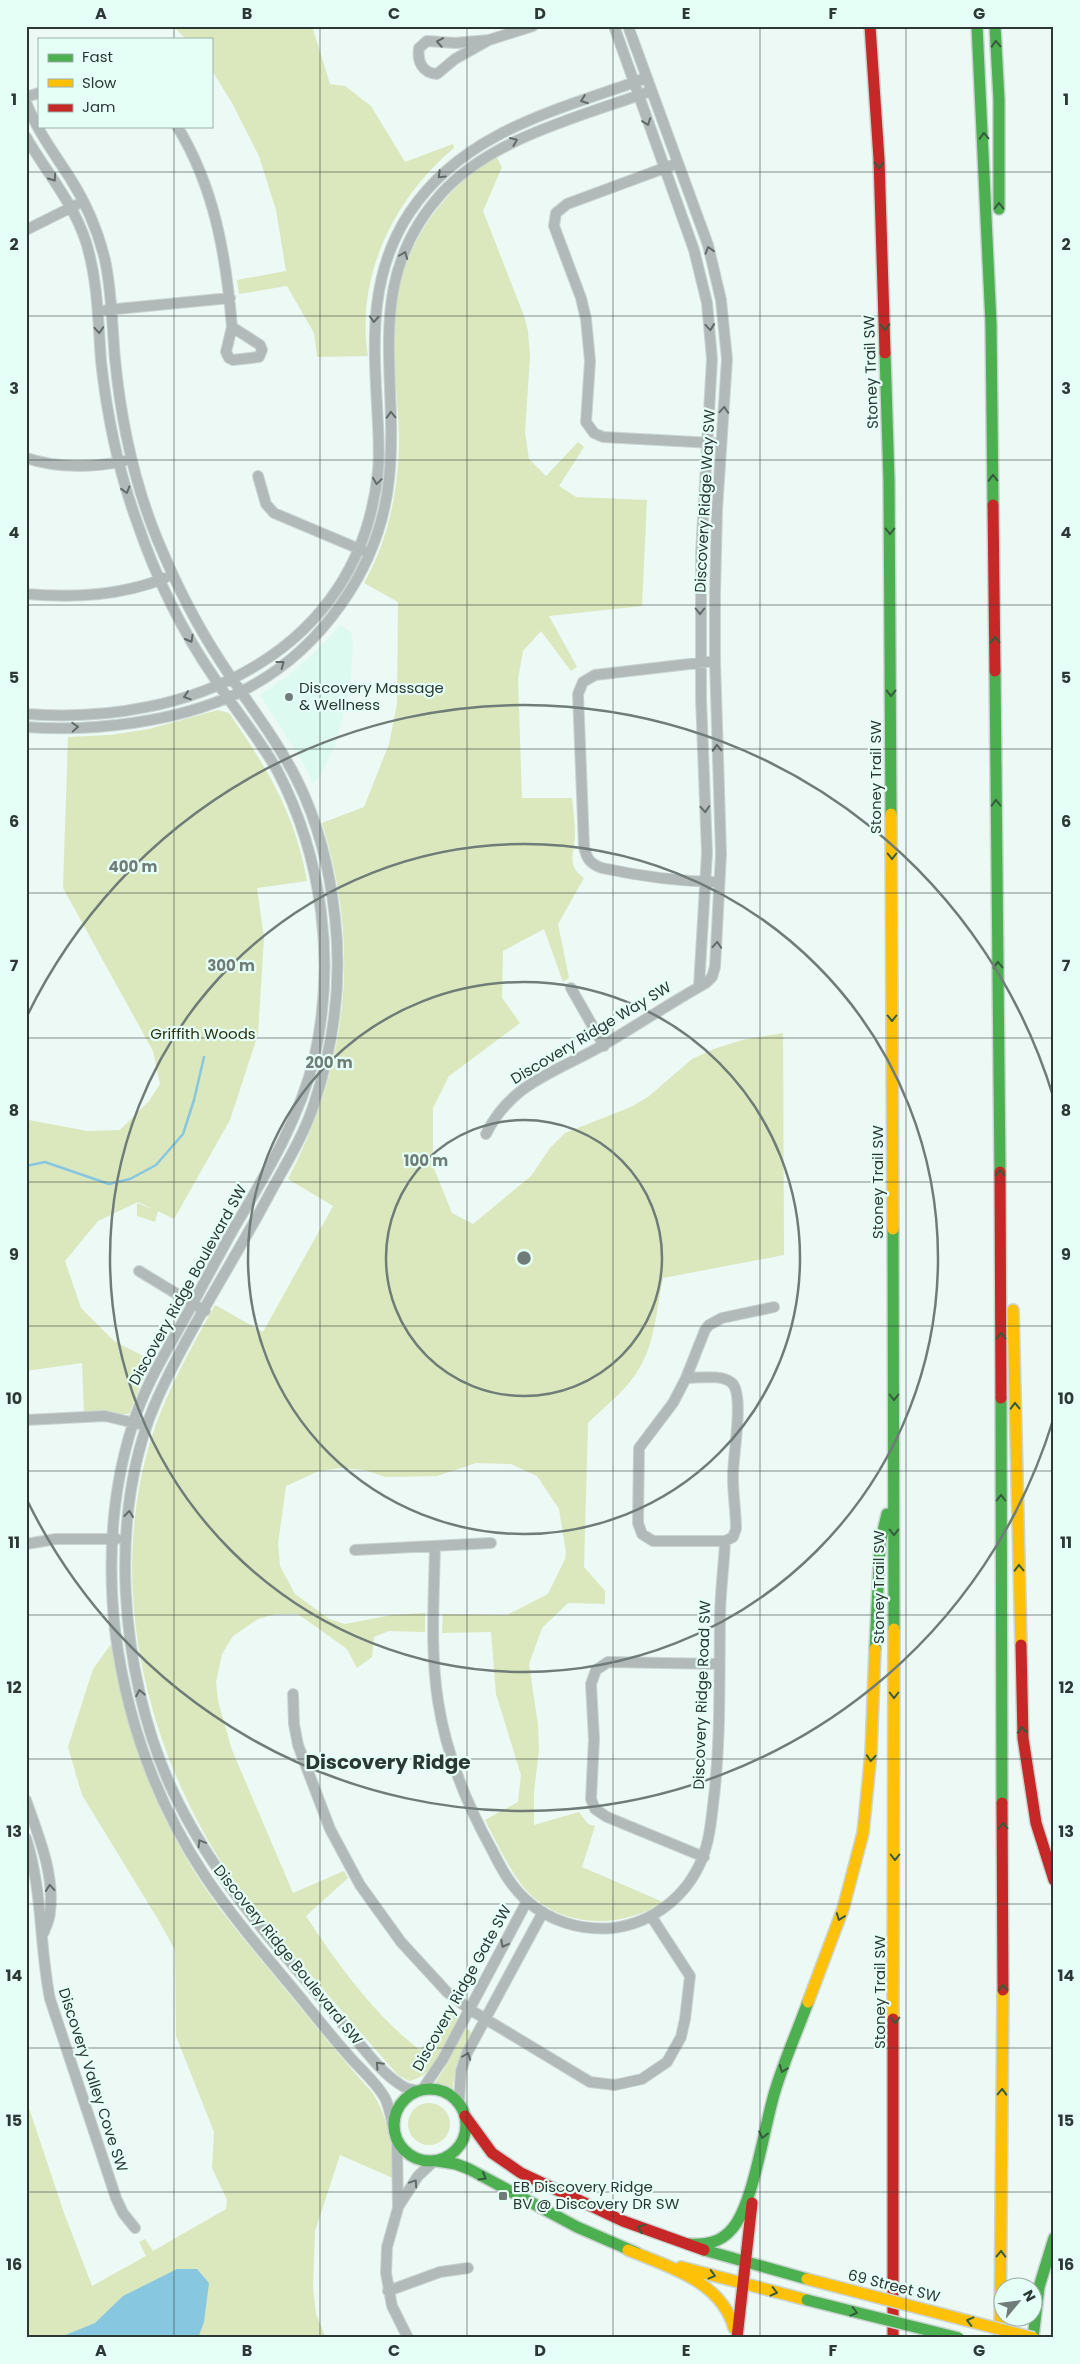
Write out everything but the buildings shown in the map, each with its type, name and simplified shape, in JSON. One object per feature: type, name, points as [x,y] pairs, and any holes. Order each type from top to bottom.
[{"type":"main road","points":[[861,26],[866,89],[877,116]]},
{"type":"main road","name":"Stoney Trail SW","points":[[870,26],[877,116],[890,482],[894,1484],[893,2338]]},
{"type":"main road","points":[[978,26],[991,324],[999,1014],[1003,1988],[1000,2338]]},
{"type":"main road","points":[[991,324],[999,270],[999,100],[996,26]]},
{"type":"main road","points":[[999,1014],[1009,1103],[1012,1269]]},
{"type":"main road","points":[[1013,1298],[1023,1738],[1036,1823],[1054,1880]]},
{"type":"main road","points":[[688,2244],[706,2245],[714,2243],[733,2228],[746,2204],[775,2091],[843,1909],[863,1833],[872,1753],[880,1544],[894,1484]]},
{"type":"main road","points":[[736,2338],[734,2320],[730,2311],[717,2294],[689,2278],[560,2218],[469,2169],[456,2164],[412,2157],[397,2142],[394,2130],[394,2117],[399,2106],[408,2097],[420,2090],[439,2090],[459,2103],[465,2116],[488,2149],[499,2159],[528,2176],[608,2215],[647,2231],[746,2264]]},
{"type":"main road","points":[[435,2161],[446,2158],[459,2148],[466,2133],[465,2116]]},
{"type":"main road","points":[[736,2338],[758,2159]]},
{"type":"main road","points":[[1033,2338],[1039,2284],[1047,2252],[1054,2238]]},
{"type":"main road","points":[[628,2250],[742,2284],[959,2338]]},
{"type":"main road","name":"69 Street SW","points":[[746,2264],[1033,2338]]},
{"type":"street","points":[[489,40],[455,43],[427,41],[419,48],[420,64],[427,72],[437,74],[455,59],[489,40],[533,26]]},
{"type":"street","name":"Discovery Ridge Way SW","points":[[614,26],[694,250],[707,303],[712,359],[701,554],[700,662],[703,773],[707,830],[707,882],[699,986]]},
{"type":"street","name":"Discovery Ridge Way SW","points":[[486,1134],[502,1107],[520,1091],[538,1078],[604,1046],[699,986],[712,977],[715,967],[721,882],[714,661],[716,554],[727,358],[721,300],[708,246],[628,26]]},
{"type":"street","points":[[26,714],[50,716],[106,714],[159,705],[219,686],[255,668],[284,647],[323,608],[345,576],[358,549],[374,501],[379,454],[374,359],[375,307],[387,258],[410,212],[434,181],[467,152],[505,130],[646,78]]},
{"type":"street","points":[[26,727],[45,729],[106,726],[160,718],[227,697],[241,691],[292,657],[333,616],[370,554],[387,496],[392,454],[388,358],[390,302],[398,268],[414,232],[440,195],[472,166],[502,147],[651,91]]},
{"type":"street","points":[[26,97],[38,93]]},
{"type":"street","name":"Discovery Ridge Boulevard SW","points":[[26,102],[43,139],[83,201],[99,237],[105,260],[112,309],[121,404],[132,460],[150,521],[172,576],[199,626],[233,680],[266,725],[305,799],[322,850],[331,890],[338,942],[337,992],[327,1056],[314,1105],[297,1142],[265,1202],[170,1372],[147,1427],[136,1467],[126,1539],[128,1616],[142,1703],[170,1785],[191,1826],[218,1871],[242,1904],[365,2050],[398,2083],[406,2088],[420,2090]]},
{"type":"street","points":[[178,128],[198,168],[212,203],[225,259],[232,327]]},
{"type":"street","name":"Discovery Ridge Boulevard SW","points":[[26,137],[71,207],[82,230],[90,257],[98,310],[104,390],[118,462],[139,530],[160,581],[189,637],[219,686],[272,762],[293,804],[315,874],[323,925],[324,991],[313,1062],[301,1100],[278,1151],[155,1371],[134,1422],[119,1486],[112,1538],[113,1605],[121,1670],[138,1735],[163,1802],[192,1856],[221,1899],[345,2052],[381,2092],[389,2107],[394,2130]]},
{"type":"street","points":[[678,163],[567,204],[556,213],[554,226],[586,319],[590,361],[586,416],[588,427],[594,433],[603,437],[721,443]]},
{"type":"street","points":[[26,230],[83,201]]},
{"type":"street","points":[[98,310],[230,298]]},
{"type":"street","points":[[707,303],[721,300]]},
{"type":"street","points":[[374,359],[388,358]]},
{"type":"street","points":[[379,454],[392,454]]},
{"type":"street","points":[[26,458],[68,466],[132,460]]},
{"type":"street","points":[[258,476],[266,504],[274,513],[370,554]]},
{"type":"street","points":[[701,554],[716,554]]},
{"type":"street","points":[[26,594],[94,596],[135,588],[172,576]]},
{"type":"street","points":[[323,608],[333,616]]},
{"type":"street","points":[[714,661],[588,678],[583,682],[578,694],[579,739],[584,846],[585,854],[591,863],[602,868],[645,877],[675,881],[721,882]]},
{"type":"street","points":[[106,714],[106,726]]},
{"type":"street","points":[[703,773],[718,772]]},
{"type":"street","points":[[293,804],[305,799]]},
{"type":"street","points":[[571,988],[604,1046]]},
{"type":"street","points":[[324,991],[337,992]]},
{"type":"street","points":[[301,1100],[314,1105]]},
{"type":"street","points":[[253,1196],[265,1202]]},
{"type":"street","points":[[139,1271],[205,1311]]},
{"type":"street","points":[[686,1378],[726,1380],[733,1384],[738,1395],[737,1429],[732,1476],[736,1529],[733,1537],[725,1542],[653,1541],[645,1537],[639,1528],[639,1448],[673,1403],[709,1325],[722,1318],[774,1307]]},
{"type":"street","points":[[26,1420],[106,1416],[147,1427]]},
{"type":"street","points":[[26,1544],[56,1539],[126,1539]]},
{"type":"street","name":"Discovery Ridge Road SW","points":[[535,1907],[562,1922],[590,1928],[628,1925],[651,1916],[682,1892],[697,1871],[704,1857],[710,1832],[716,1776],[720,1597],[725,1542]]},
{"type":"street","points":[[355,1550],[491,1543]]},
{"type":"street","points":[[436,1546],[434,1671],[448,1749],[460,1783],[482,1832],[506,1877],[535,1907],[485,2019],[467,2054],[461,2071],[459,2103]]},
{"type":"street","points":[[704,1857],[607,1817],[596,1809],[591,1799],[594,1729],[591,1680],[596,1670],[608,1662],[719,1664]]},
{"type":"street","points":[[293,1694],[294,1724],[298,1745],[330,1829],[349,1866],[372,1903],[400,1942],[447,1992],[470,2009],[590,2082],[605,2085],[623,2085],[637,2081],[654,2072],[670,2056],[681,2037],[690,1981],[689,1973],[651,1916]]},
{"type":"street","name":"Discovery Valley Cove SW","points":[[26,1800],[44,1855],[50,1883],[50,1913],[43,1935]]},
{"type":"street","name":"Discovery Valley Cove SW","points":[[26,1838],[36,1872],[38,1911],[43,1935],[44,1967],[50,1999],[116,2198],[123,2213],[135,2228]]},
{"type":"street","name":"Discovery Ridge Gate SW","points":[[420,2090],[443,2059],[470,2009],[535,1907]]},
{"type":"street","points":[[397,2142],[398,2208],[385,2263],[388,2291],[400,2325],[408,2338]]},
{"type":"street","points":[[398,2208],[418,2176],[435,2161]]},
{"type":"street","points":[[388,2291],[440,2272],[468,2268]]},
{"type":"shaded area","points":[[341,625],[351,632],[353,644],[350,689],[335,746],[320,776],[313,783],[302,760],[260,695],[288,676],[312,655]]},
{"type":"green space","points":[[173,26],[312,26],[330,84],[345,86],[371,106],[405,162],[453,144],[454,148],[413,190],[397,215],[384,241],[374,269],[368,297],[366,326],[368,356],[317,357],[314,333],[287,286],[239,294],[237,280],[286,271],[276,210],[259,156],[232,103],[212,71],[212,38],[185,38]]},
{"type":"green space","points":[[496,156],[502,167],[483,211],[524,316],[528,331],[530,357],[525,432],[529,459],[546,476],[578,442],[584,447],[559,486],[576,497],[647,500],[642,606],[549,616],[577,667],[571,671],[541,631],[523,651],[518,679],[522,798],[572,798],[575,834],[572,858],[578,873],[584,878],[558,924],[569,978],[563,982],[544,929],[503,951],[502,998],[520,1023],[449,1076],[433,1108],[433,1166],[452,1213],[473,1224],[531,1176],[550,1148],[565,1133],[631,1107],[648,1097],[692,1059],[714,1049],[742,1040],[783,1033],[784,1255],[663,1278],[655,1324],[649,1346],[640,1367],[623,1390],[588,1423],[584,1567],[605,1591],[605,1604],[568,1603],[542,1628],[529,1664],[538,1725],[539,1749],[534,1792],[534,1825],[579,1812],[588,1824],[595,1826],[582,1867],[663,1902],[646,1911],[627,1918],[608,1921],[569,1917],[551,1909],[535,1899],[521,1884],[506,1861],[485,1820],[518,1802],[521,1775],[496,1694],[491,1632],[442,1633],[443,1614],[507,1615],[548,1594],[565,1559],[566,1552],[559,1509],[537,1476],[511,1464],[476,1463],[437,1476],[386,1477],[364,1470],[341,1468],[319,1471],[286,1486],[278,1544],[280,1566],[295,1594],[329,1619],[345,1624],[392,1615],[425,1613],[425,1632],[389,1631],[374,1637],[372,1657],[357,1668],[347,1649],[298,1614],[276,1614],[258,1619],[233,1636],[222,1654],[216,1682],[218,1701],[232,1750],[293,1893],[344,1871],[348,1878],[306,1916],[330,1952],[372,2005],[420,2050],[453,2006],[459,2017],[434,2065],[419,2078],[409,2081],[398,2075],[256,1910],[218,1857],[192,1809],[169,1759],[152,1708],[140,1654],[133,1600],[133,1546],[138,1492],[151,1439],[172,1387],[215,1305],[263,1332],[333,1206],[288,1179],[308,1136],[324,1093],[335,1049],[342,1005],[344,960],[342,915],[334,869],[322,823],[364,807],[389,744],[397,704],[398,602],[364,583],[380,549],[395,494],[399,437],[394,359],[395,313],[399,289],[406,266],[415,244],[427,223],[458,186]]},
{"type":"green space","name":"Griffith Woods","points":[[218,710],[229,713],[256,753],[278,792],[295,834],[307,881],[257,888],[264,938],[258,1034],[230,1120],[174,1219],[158,1211],[155,1222],[137,1216],[137,1203],[155,1210],[138,1202],[98,1221],[65,1261],[81,1308],[114,1341],[151,1360],[129,1414],[84,1414],[82,1363],[26,1371],[26,1121],[87,1131],[120,1130],[149,1101],[160,1084],[153,1051],[63,888],[68,737],[110,735],[149,729]]},
{"type":"green space","points":[[112,1643],[117,1676],[125,1708],[144,1771],[171,1831],[187,1860],[232,1925],[371,2091],[386,2121],[391,2144],[393,2178],[340,2155],[315,2231],[313,2287],[316,2314],[326,2338],[26,2338],[26,2099],[64,2213],[92,2286],[146,2256],[139,2242],[145,2239],[153,2251],[226,2209],[227,2200],[212,2168],[214,2132],[176,2036],[175,1950],[82,1795],[68,1747],[93,1669]]},
{"type":"green space","points":[[465,2029],[470,2030],[471,2034],[456,2066],[452,2092],[434,2084]]},
{"type":"green space","points":[[425,2103],[433,2103],[444,2109],[450,2124],[444,2139],[433,2145],[425,2145],[414,2139],[408,2128],[408,2120],[414,2109]]},
{"type":"water","points":[[177,2269],[197,2269],[209,2283],[204,2322],[198,2338],[58,2338],[95,2323],[123,2296]]},
{"type":"waterway","points":[[26,1166],[45,1162],[109,1184],[130,1179],[156,1165],[183,1134],[194,1100],[204,1057]]},
{"type":"traffic: fast","points":[[977,26],[991,324],[993,505]]},
{"type":"traffic: fast","points":[[995,26],[999,100],[999,209]]},
{"type":"traffic: fast","points":[[885,353],[889,482],[891,814]]},
{"type":"traffic: fast","points":[[995,671],[1000,1172]]},
{"type":"traffic: fast","points":[[893,1229],[894,1629]]},
{"type":"traffic: fast","points":[[1001,1398],[1002,1803]]},
{"type":"traffic: fast","points":[[875,1649],[880,1544],[887,1514]]},
{"type":"traffic: fast","points":[[688,2244],[701,2244],[718,2240],[732,2229],[740,2217],[758,2164],[779,2080],[808,2002]]},
{"type":"traffic: fast","points":[[423,2089],[437,2089],[456,2099],[466,2118],[466,2125],[466,2132],[456,2151],[437,2161],[423,2161],[404,2151],[394,2132],[394,2118],[404,2099],[423,2089]]},
{"type":"traffic: fast","points":[[437,2161],[456,2164],[469,2169],[577,2227],[637,2253]]},
{"type":"traffic: fast","points":[[1033,2338],[1039,2287],[1054,2238]]},
{"type":"traffic: fast","points":[[704,2250],[807,2279]]},
{"type":"traffic: fast","points":[[807,2300],[959,2338]]},
{"type":"traffic: slow","points":[[891,814],[893,1229]]},
{"type":"traffic: slow","points":[[1013,1310],[1021,1645]]},
{"type":"traffic: slow","points":[[893,2019],[894,1629]]},
{"type":"traffic: slow","points":[[808,2002],[843,1909],[863,1833],[871,1753],[875,1649]]},
{"type":"traffic: slow","points":[[1000,2338],[1003,1990]]},
{"type":"traffic: slow","points":[[628,2250],[676,2270],[706,2287],[718,2298],[734,2328]]},
{"type":"traffic: slow","points":[[681,2267],[807,2300]]},
{"type":"traffic: slow","points":[[807,2279],[1034,2338]]},
{"type":"traffic: jam","points":[[870,26],[879,159],[885,353]]},
{"type":"traffic: jam","points":[[993,505],[995,671]]},
{"type":"traffic: jam","points":[[1000,1172],[1001,1398]]},
{"type":"traffic: jam","points":[[1021,1645],[1023,1738],[1036,1823],[1054,1880]]},
{"type":"traffic: jam","points":[[1002,1803],[1003,1990]]},
{"type":"traffic: jam","points":[[893,2019],[893,2338]]},
{"type":"traffic: jam","points":[[465,2116],[492,2153],[521,2173],[623,2221],[704,2250]]},
{"type":"traffic: jam","points":[[737,2338],[752,2203]]},
{"type":"place","name":"Discovery Massage & Wellness","points":[[289,697]]},
{"type":"place","name":"EB Discovery Ridge BV @ Discovery DR SW","points":[[503,2196]]},
{"type":"district","name":"Discovery Ridge","points":[[388,1762]]}]
